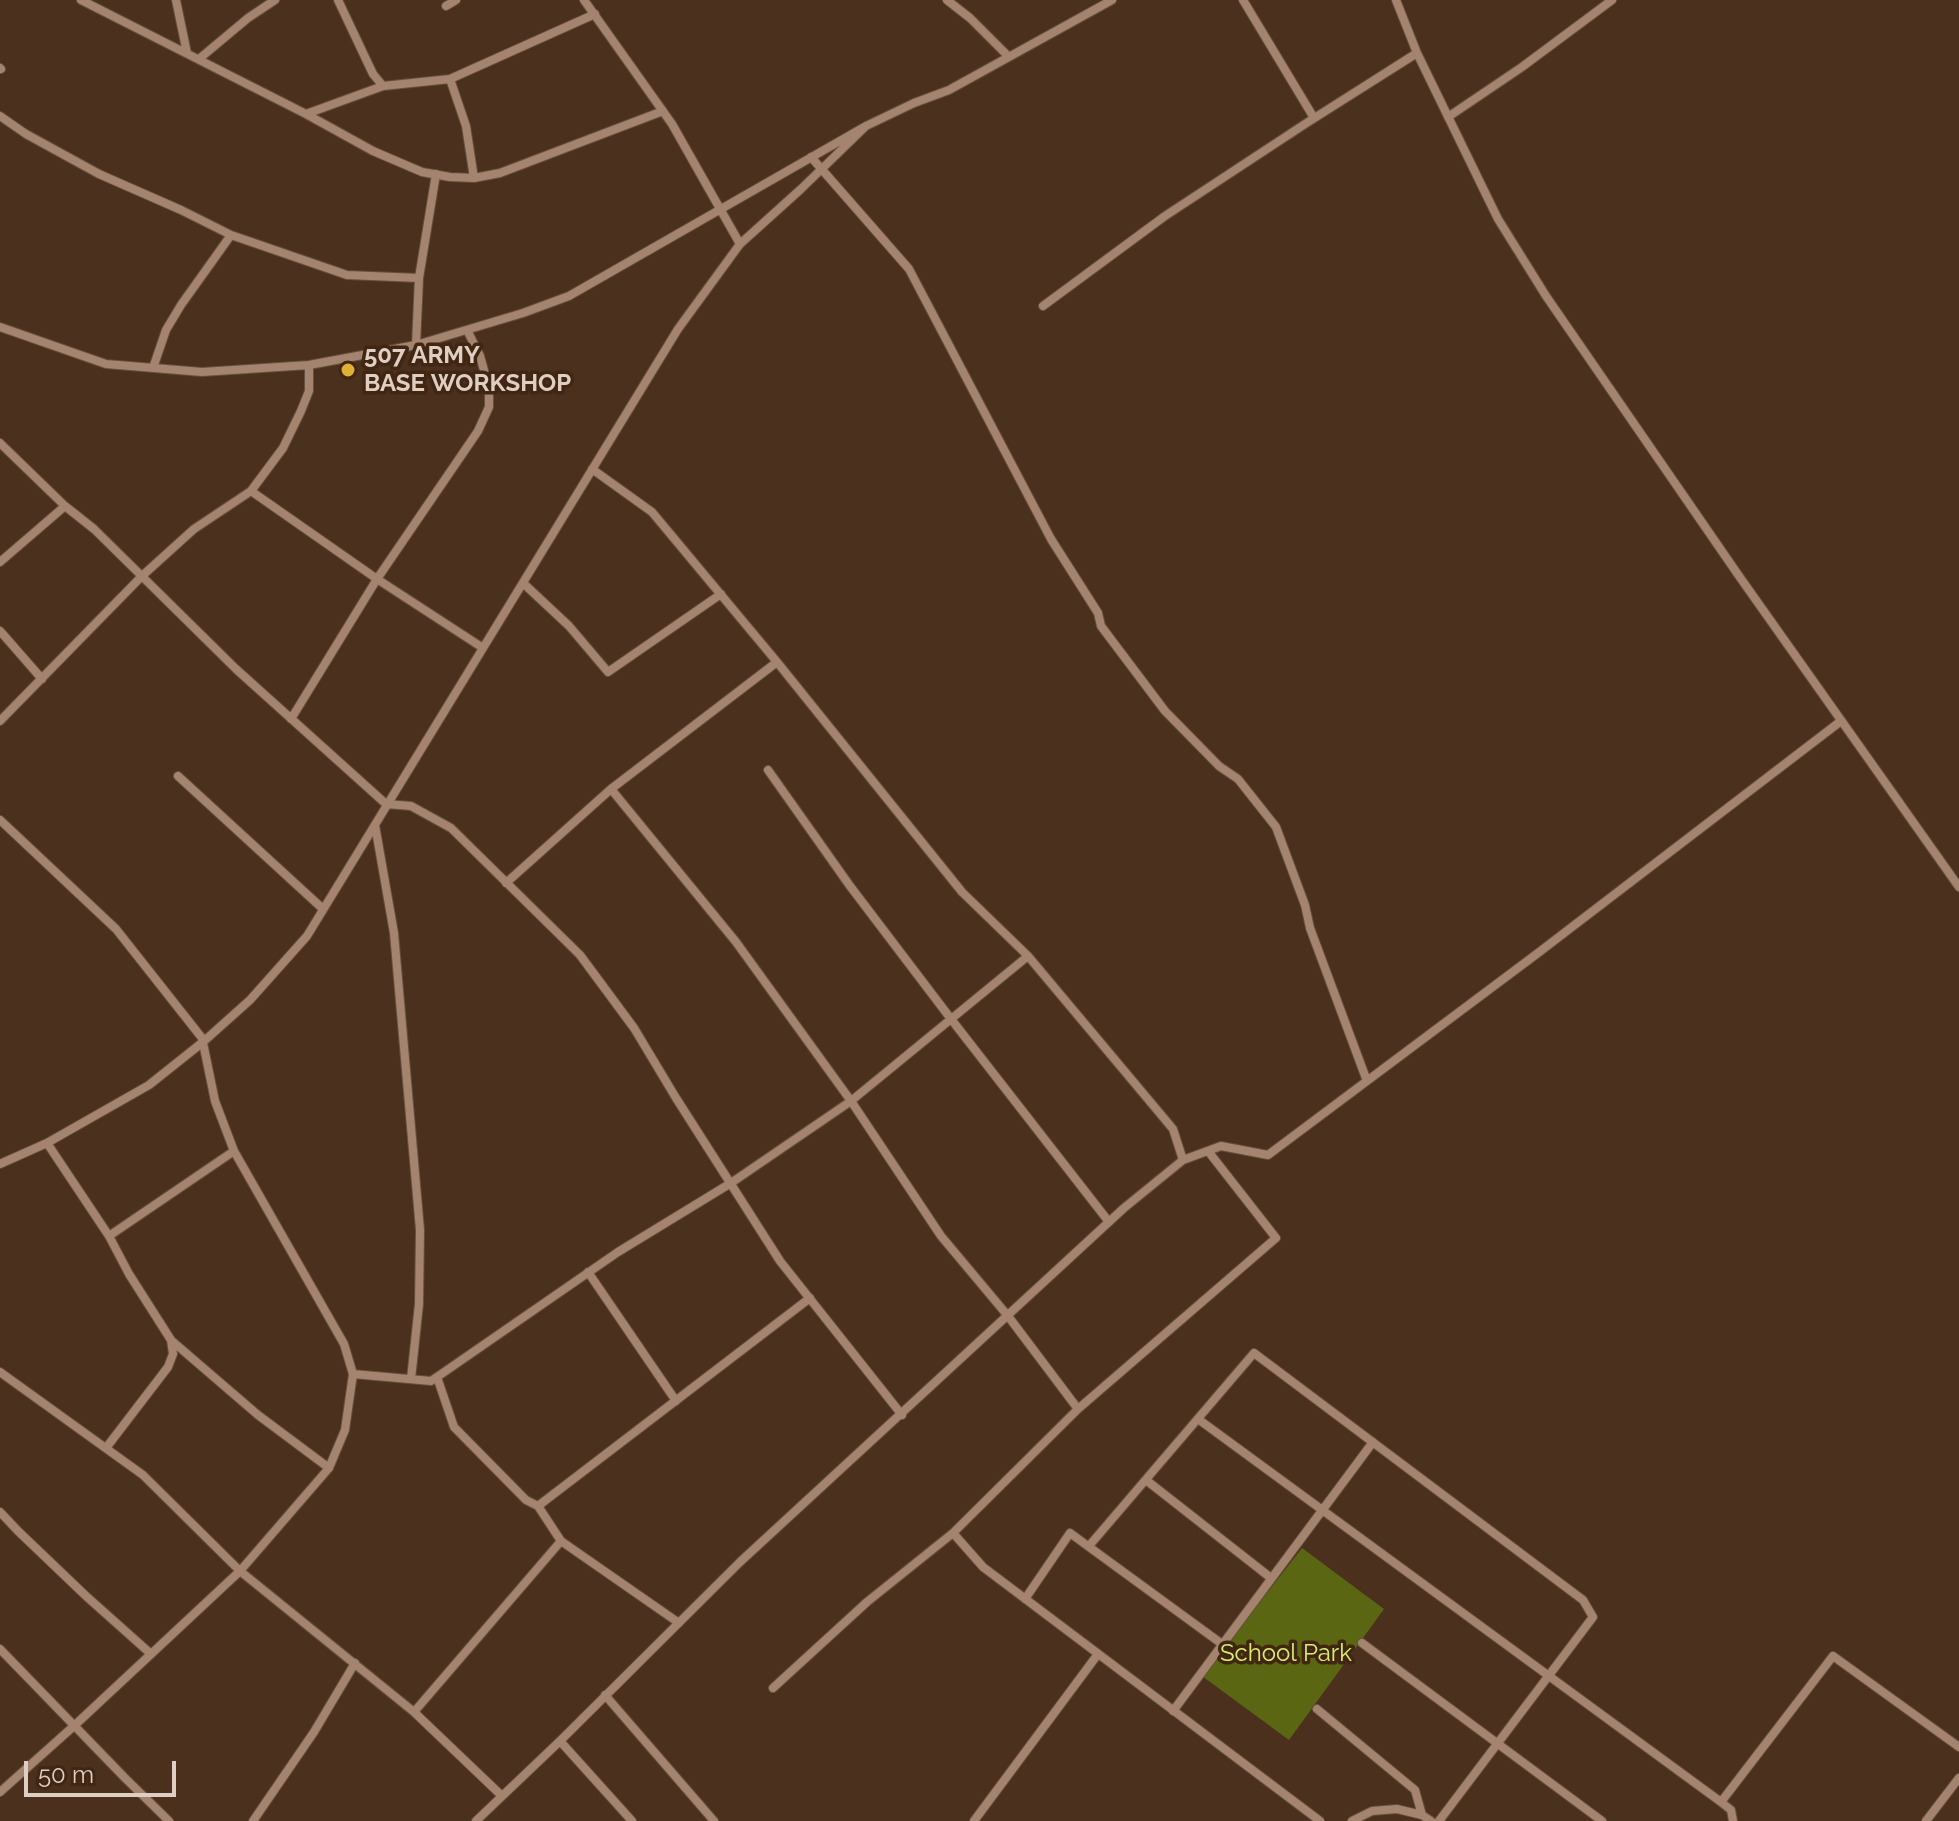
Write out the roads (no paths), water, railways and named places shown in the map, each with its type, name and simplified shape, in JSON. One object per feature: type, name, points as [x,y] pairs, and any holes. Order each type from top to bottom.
[{"type":"street","points":[[81,0],[373,151],[422,172],[474,178],[500,173],[663,111]]},
{"type":"street","points":[[176,0],[187,53]]},
{"type":"street","points":[[199,59],[275,0]]},
{"type":"street","points":[[338,0],[373,74],[383,86]]},
{"type":"street","points":[[446,6],[456,0]]},
{"type":"street","points":[[584,0],[672,124],[740,244]]},
{"type":"street","points":[[947,0],[1009,57]]},
{"type":"street","points":[[0,327],[106,364],[202,372],[309,365],[416,345],[569,296],[866,126],[949,90],[1112,0]]},
{"type":"street","points":[[1243,0],[1314,118]]},
{"type":"street","points":[[1396,0],[1417,53],[1498,219],[1546,296],[1959,887]]},
{"type":"street","points":[[1448,117],[1612,0]]},
{"type":"street","points":[[306,114],[383,86],[450,79],[595,14]]},
{"type":"street","points":[[1043,306],[1165,216],[1417,53]]},
{"type":"street","points":[[450,79],[466,126],[474,178]]},
{"type":"street","points":[[0,116],[99,174],[231,235],[347,275],[419,278]]},
{"type":"street","points":[[0,1164],[47,1143],[149,1085],[250,1000],[307,936],[678,329],[740,244],[866,126]]},
{"type":"street","points":[[811,157],[909,269],[1051,539],[1098,613],[1101,626],[1165,711],[1219,766],[1238,779],[1276,827],[1367,1081]]},
{"type":"street","points":[[416,345],[419,278],[436,174]]},
{"type":"street","points":[[153,368],[166,330],[231,235]]},
{"type":"street","points":[[291,719],[377,579],[478,431],[489,407],[489,388],[480,356],[467,330]]},
{"type":"street","points":[[0,721],[142,576],[194,529],[251,491],[283,448],[301,411],[309,391],[309,365]]},
{"type":"street","points":[[0,443],[65,506],[94,529],[236,669],[386,804],[411,806],[451,828],[580,955],[634,1028],[780,1261],[902,1415]]},
{"type":"street","points":[[592,469],[652,512],[962,892],[1028,956],[1173,1129],[1183,1160]]},
{"type":"street","points":[[251,491],[483,648]]},
{"type":"street","points":[[0,562],[65,506]]},
{"type":"street","points":[[523,583],[569,626],[608,672],[721,594]]},
{"type":"street","points":[[0,631],[42,679]]},
{"type":"street","points":[[506,883],[611,789],[777,662]]},
{"type":"street","points":[[476,1821],[740,1562],[1109,1222],[1183,1160],[1221,1146],[1268,1155],[1841,721]]},
{"type":"street","points":[[768,770],[850,886],[1109,1222]]},
{"type":"street","points":[[178,776],[323,909]]},
{"type":"street","points":[[611,789],[736,942],[851,1101],[941,1236],[1008,1316],[1078,1409]]},
{"type":"street","points":[[375,824],[394,933],[420,1230],[419,1304],[411,1379]]},
{"type":"street","points":[[0,1792],[240,1571],[329,1468],[345,1430],[353,1374],[344,1344],[234,1151],[215,1101],[202,1038],[116,929],[2,827]]},
{"type":"street","points":[[353,1374],[431,1381],[618,1252],[731,1183],[851,1101],[1028,956]]},
{"type":"street","points":[[47,1143],[109,1236],[171,1340],[258,1415],[329,1468]]},
{"type":"street","points":[[109,1236],[234,1151]]},
{"type":"street","points":[[773,1688],[867,1602],[953,1533],[1078,1409],[1276,1238],[1208,1151]]},
{"type":"street","points":[[588,1272],[676,1401]]},
{"type":"street","points":[[538,1506],[810,1298]]},
{"type":"street","points":[[106,1448],[168,1367],[173,1354],[171,1340]]},
{"type":"street","points":[[1089,1546],[1254,1353],[1583,1600],[1593,1617],[1439,1821]]},
{"type":"street","points":[[0,1372],[143,1475],[240,1571],[414,1712],[502,1796]]},
{"type":"street","points":[[437,1377],[454,1427],[526,1500],[538,1506],[561,1541],[679,1623]]},
{"type":"street","points":[[1198,1419],[1721,1802],[1731,1810],[1733,1821]]},
{"type":"street","points":[[1173,1711],[1373,1442]]},
{"type":"street","points":[[1146,1480],[1271,1578]]},
{"type":"street","points":[[0,1512],[151,1654]]},
{"type":"street","points":[[953,1533],[983,1567],[1320,1821]]},
{"type":"street","points":[[1025,1599],[1070,1533],[1222,1644]]},
{"type":"street","points":[[414,1712],[561,1541]]},
{"type":"street","points":[[1362,1643],[1602,1821]]},
{"type":"street","points":[[0,1649],[169,1821]]},
{"type":"street","points":[[974,1821],[1098,1654]]},
{"type":"street","points":[[1721,1802],[1833,1656],[1959,1747]]},
{"type":"street","points":[[253,1821],[314,1732],[355,1663]]},
{"type":"street","points":[[605,1695],[714,1821]]},
{"type":"street","points":[[1317,1709],[1415,1790],[1422,1815]]},
{"type":"street","points":[[560,1741],[632,1821]]},
{"type":"street","points":[[1926,1821],[1959,1778]]},
{"type":"street","points":[[1352,1821],[1372,1811],[1397,1809],[1422,1815],[1431,1821]]},
{"type":"place","name":"507 ARMY BASE WORKSHOP","points":[[348,370]]},
{"type":"park label","name":"School Park","points":[[1286,1654]]}]
